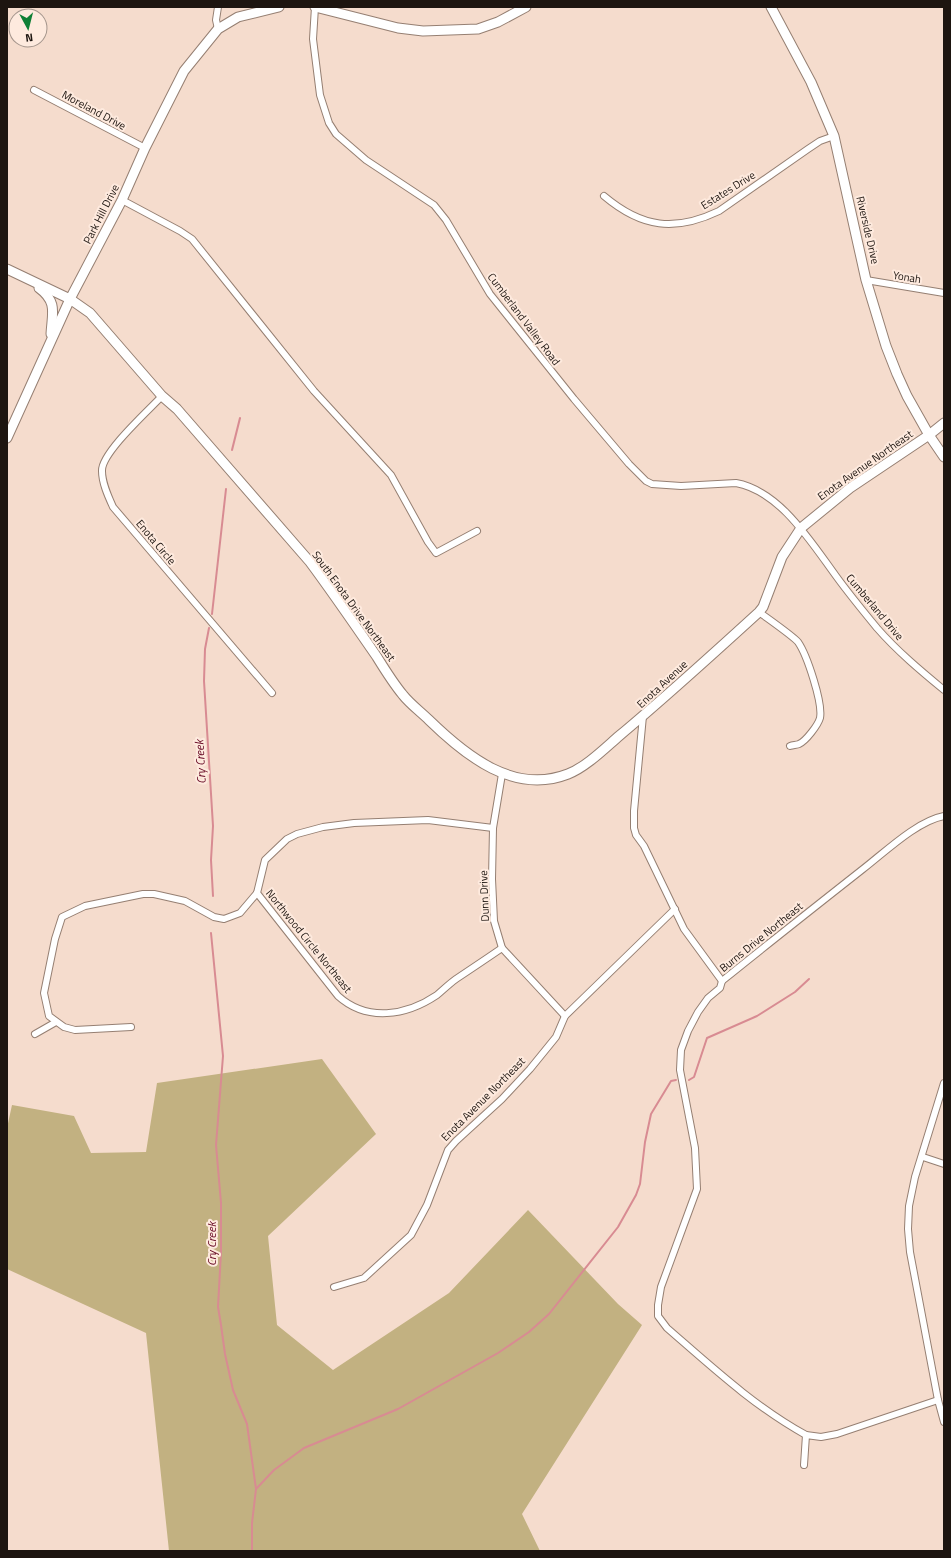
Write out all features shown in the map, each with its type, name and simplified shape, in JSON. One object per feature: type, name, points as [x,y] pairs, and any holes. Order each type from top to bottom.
[{"type":"street","points":[[218,7],[216,20],[218,29],[238,17],[279,7]]},
{"type":"street","points":[[315,7],[398,28],[423,31],[478,29],[498,22],[526,7]]},
{"type":"street","name":"Cumberland Valley Road","points":[[315,7],[313,40],[320,95],[329,123],[336,134],[366,160],[434,204],[446,220],[490,294],[574,399],[629,464],[646,481],[652,484],[681,486],[736,483],[745,484],[774,502],[801,528]]},
{"type":"street","name":"Riverside Drive","points":[[771,7],[811,82],[834,136],[866,280],[886,346],[907,396],[929,435],[944,457]]},
{"type":"street","name":"Park Hill Drive","points":[[7,438],[51,338],[122,200],[145,148],[184,71],[218,29]]},
{"type":"street","name":"Moreland Drive","points":[[34,90],[145,148]]},
{"type":"street","name":"Estates Drive","points":[[604,196],[639,218],[657,223],[673,224],[704,218],[719,211],[820,141],[834,136]]},
{"type":"street","points":[[122,200],[180,231],[192,240],[314,391],[391,476],[428,542],[436,553],[477,531]]},
{"type":"street","name":"South Enota Drive Northeast","points":[[7,269],[70,299],[90,313],[162,396],[177,409],[310,562],[403,695],[446,737],[488,768],[514,777],[545,781],[569,774],[596,756],[643,716]]},
{"type":"street","name":"Yonah","points":[[866,280],[944,293]]},
{"type":"street","points":[[30,281],[45,292],[53,306],[51,338]]},
{"type":"street","name":"Enota Circle","points":[[162,396],[127,431],[104,462],[102,470],[107,495],[113,506],[272,693]]},
{"type":"street","name":"Enota Avenue Northeast","points":[[801,528],[850,488],[929,435],[944,423]]},
{"type":"street","name":"Enota Avenue","points":[[722,981],[684,929],[644,846],[636,835],[634,828],[634,811],[643,716],[764,607],[782,557],[801,528]]},
{"type":"street","name":"Cumberland Drive","points":[[801,528],[836,577],[879,630],[905,656],[944,690]]},
{"type":"street","points":[[759,612],[798,641],[813,676],[820,708],[818,724],[801,743],[790,746]]},
{"type":"street","name":"Dunn Drive","points":[[502,774],[494,828],[492,879],[494,921],[502,948],[565,1016]]},
{"type":"street","name":"Burns Drive Northeast","points":[[806,1435],[787,1425],[749,1398],[667,1328],[658,1316],[661,1287],[697,1189],[695,1148],[680,1070],[682,1050],[688,1031],[698,1012],[708,998],[720,988],[722,981],[907,835],[934,818],[944,816]]},
{"type":"street","name":"Northwood Circle Northeast","points":[[494,828],[428,820],[354,823],[323,827],[297,834],[287,839],[265,860],[257,893],[338,996],[346,1003],[356,1008],[371,1012],[386,1014],[412,1009],[437,995],[454,980],[502,948]]},
{"type":"street","points":[[131,1027],[75,1030],[64,1027],[48,1016],[44,993],[62,917],[85,906],[143,894],[154,894],[185,901],[214,916],[224,919],[240,913],[257,893]]},
{"type":"street","name":"Enota Avenue Northeast","points":[[334,1287],[364,1278],[411,1235],[427,1205],[448,1150],[456,1140],[502,1099],[530,1070],[556,1037],[565,1016],[675,909]]},
{"type":"street","points":[[35,1034],[56,1022]]},
{"type":"street","points":[[944,1083],[915,1177],[909,1206],[908,1229],[910,1252],[938,1400],[944,1422]]},
{"type":"street","points":[[922,1157],[944,1164]]},
{"type":"street","points":[[804,1466],[806,1435],[821,1437],[836,1434],[938,1400]]},
{"type":"shaded area","points":[[322,1059],[376,1134],[268,1236],[277,1325],[333,1370],[449,1293],[528,1210],[618,1304],[642,1325],[522,1514],[540,1551],[169,1551],[146,1333],[7,1269],[7,1128],[12,1105],[74,1116],[91,1153],[146,1152],[157,1083]]},
{"type":"waterway","name":"Cry Creek","points":[[232,450],[240,418]]},
{"type":"waterway","name":"Cry Creek","points":[[212,614],[226,489]]},
{"type":"waterway","name":"Cry Creek","points":[[209,628],[205,649],[204,681],[213,826],[211,860],[213,896]]},
{"type":"waterway","name":"Cry Creek","points":[[211,933],[223,1056],[216,1145],[221,1203],[221,1252],[218,1307],[225,1354],[233,1390],[247,1424],[256,1489],[252,1523],[252,1551]]},
{"type":"waterway","points":[[689,1080],[694,1077],[707,1038],[757,1016],[795,992],[809,979]]},
{"type":"waterway","points":[[256,1489],[274,1470],[304,1448],[398,1409],[498,1353],[529,1332],[549,1314],[618,1227],[636,1195],[640,1184],[645,1142],[651,1114],[671,1081],[676,1080]]}]
